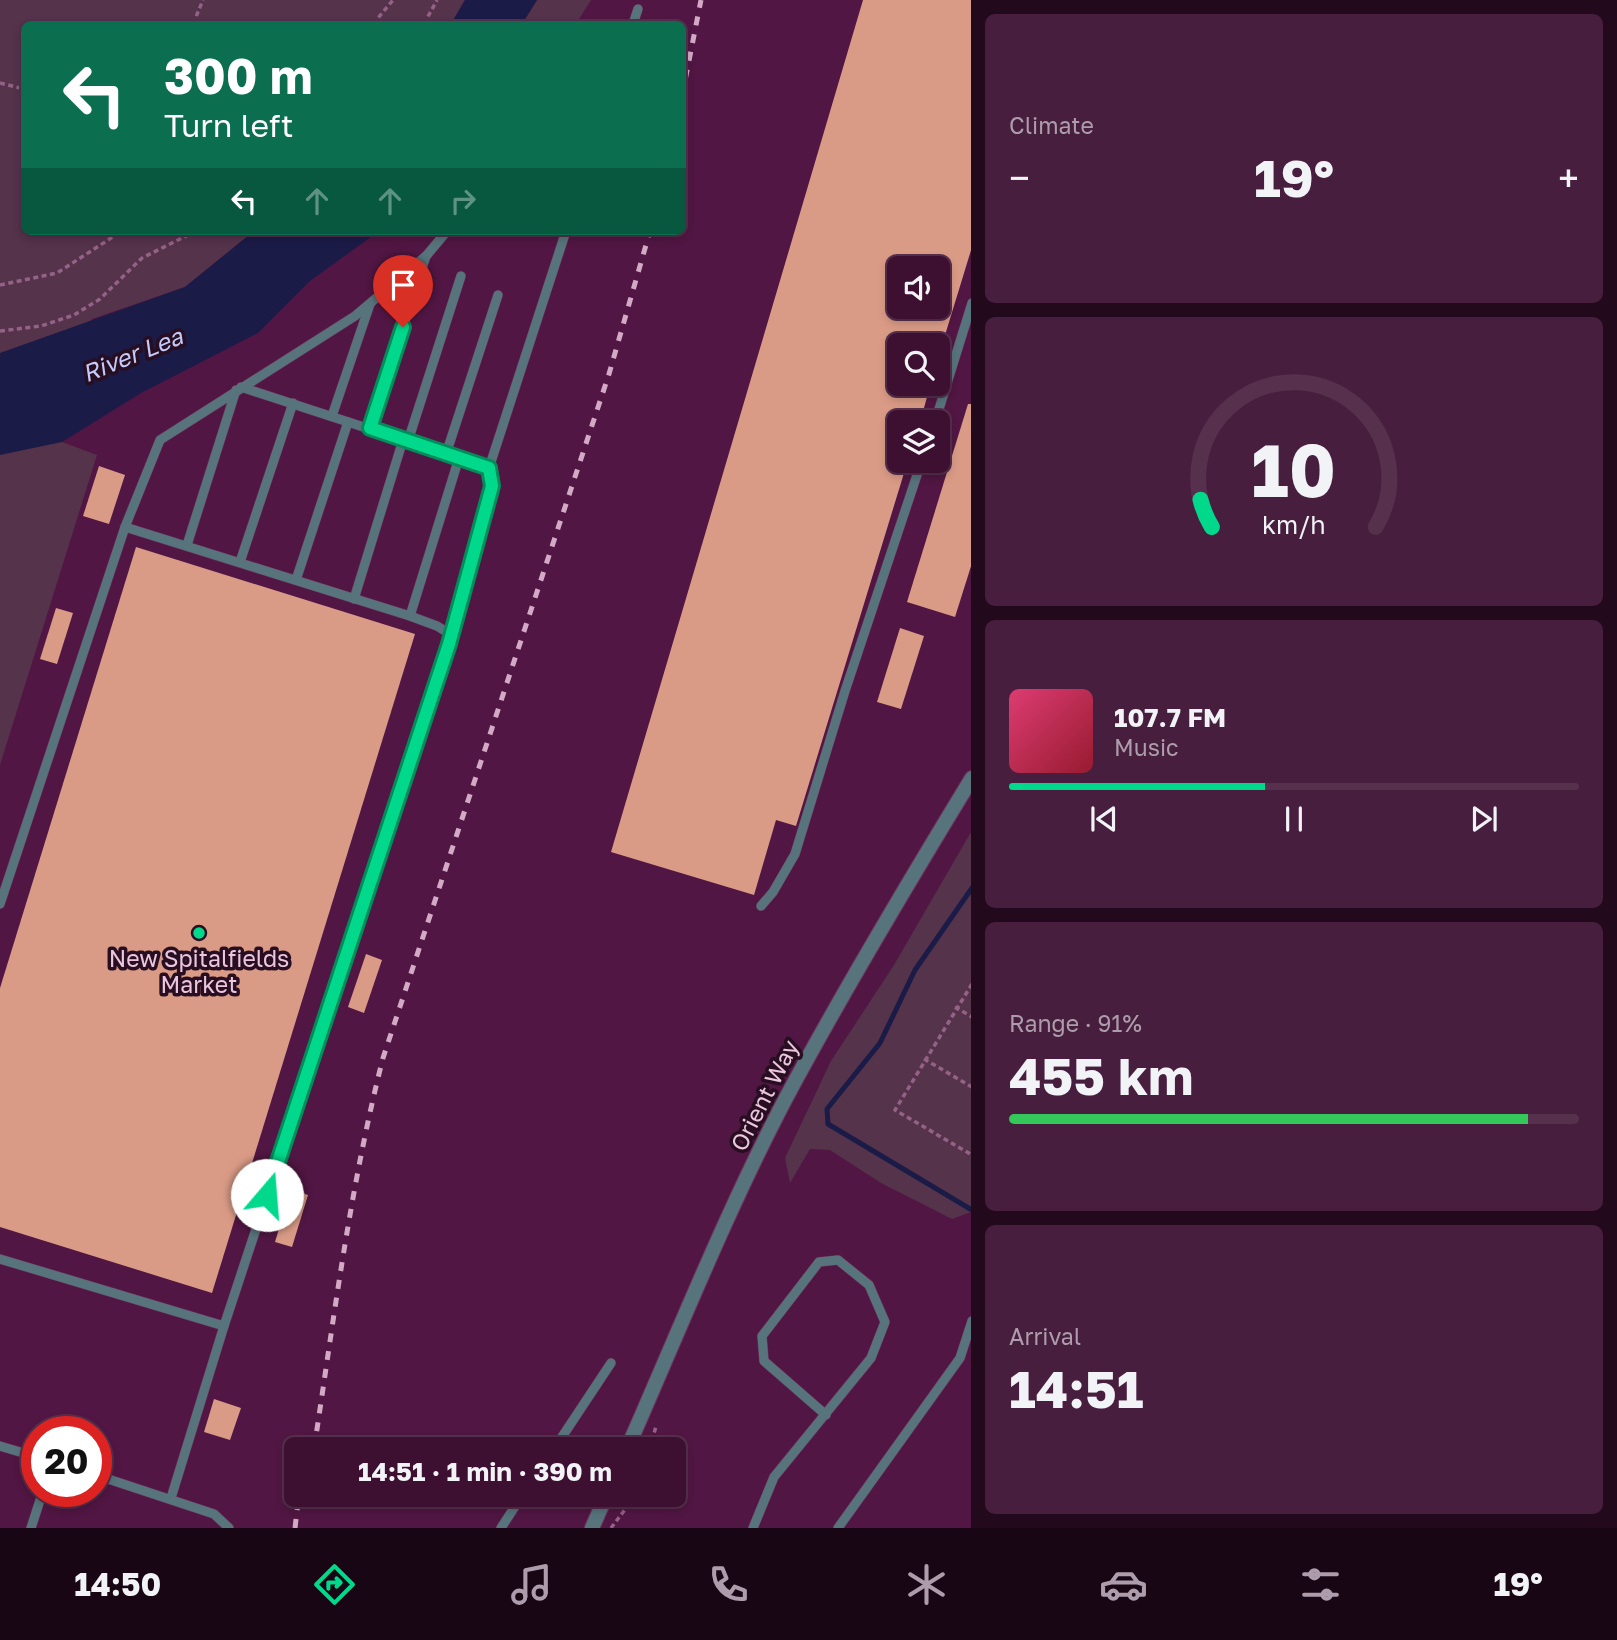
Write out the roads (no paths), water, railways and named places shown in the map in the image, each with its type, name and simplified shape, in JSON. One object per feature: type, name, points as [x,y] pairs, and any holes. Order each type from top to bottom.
[{"type":"street","name":"Orient Way","points":[[632,1437],[738,1197],[787,1097],[877,934],[971,778]]},
{"type":"street","points":[[593,1528],[602,1507]]},
{"type":"lane","points":[[634,21],[638,9]]},
{"type":"lane","points":[[0,904],[125,527],[160,440],[355,316],[427,255],[444,235]]},
{"type":"lane","points":[[171,1498],[224,1326],[445,657],[492,486],[489,468],[565,235]]},
{"type":"lane","points":[[370,428],[427,255]]},
{"type":"lane","points":[[354,599],[461,276]]},
{"type":"lane","points":[[446,454],[498,295]]},
{"type":"lane","points":[[332,416],[370,303]]},
{"type":"lane","points":[[939,410],[971,303]]},
{"type":"lane","points":[[239,388],[293,403],[489,468]]},
{"type":"lane","points":[[187,545],[239,388]]},
{"type":"lane","points":[[240,562],[293,403]]},
{"type":"lane","points":[[296,580],[348,422]]},
{"type":"lane","points":[[410,616],[459,458]]},
{"type":"lane","points":[[761,906],[773,892],[796,854],[845,691],[918,473]]},
{"type":"lane","points":[[125,527],[410,616],[450,634]]},
{"type":"lane","points":[[0,1259],[224,1326]]},
{"type":"lane","points":[[753,1528],[774,1477],[826,1415],[871,1358],[885,1322],[869,1285],[838,1260],[820,1262],[762,1336],[764,1361],[826,1415]]},
{"type":"lane","points":[[838,1528],[960,1358],[971,1321]]},
{"type":"lane","points":[[562,1437],[611,1363]]},
{"type":"lane","points":[[0,1446],[21,1452]]},
{"type":"lane","points":[[112,1480],[214,1514],[229,1528]]},
{"type":"lane","points":[[31,1528],[38,1507]]},
{"type":"lane","points":[[501,1528],[515,1507]]},
{"type":"water","points":[[465,0],[537,0],[524,21],[453,21]]},
{"type":"water","name":"River Lea","points":[[249,235],[373,235],[310,281],[258,333],[141,393],[62,442],[0,455],[0,353],[185,287]]},
{"type":"waterway","points":[[971,889],[915,970],[880,1043],[827,1109],[828,1124],[971,1209]]},
{"type":"railway","points":[[686,76],[701,0]]},
{"type":"railway","points":[[316,1437],[352,1204],[383,1058],[609,374],[649,235]]},
{"type":"railway","points":[[295,1528],[297,1507]]},
{"type":"place","name":"New Spitalfields Market","points":[[199,933]]}]
